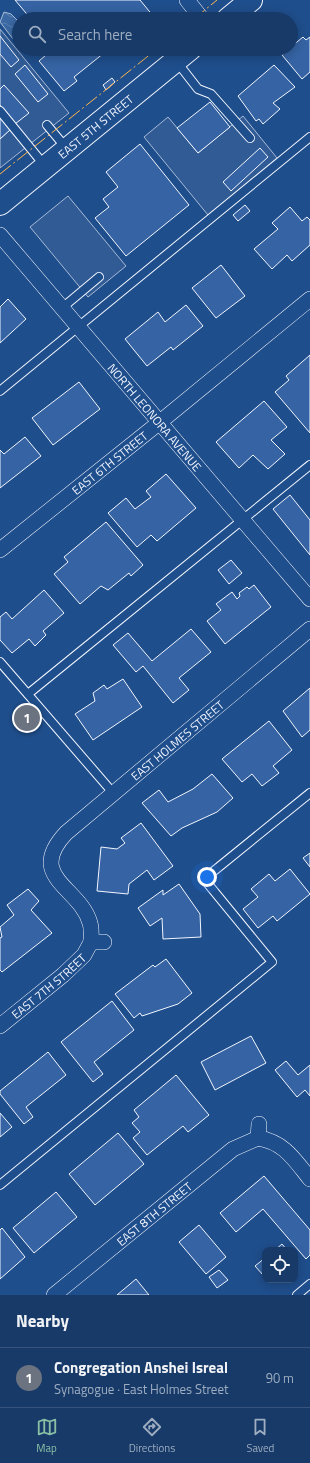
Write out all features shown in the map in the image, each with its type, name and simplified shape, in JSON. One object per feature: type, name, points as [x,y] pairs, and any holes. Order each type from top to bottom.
[{"type":"street","points":[[187,0],[196,12]]},
{"type":"street","points":[[236,12],[251,0]]},
{"type":"street","name":"EAST 5TH STREET","points":[[0,204],[182,56]]},
{"type":"street","name":"NORTH LEONORA AVENUE","points":[[0,235],[310,599]]},
{"type":"street","name":"EAST 6TH STREET","points":[[0,550],[160,422],[310,299]]},
{"type":"street","name":"EAST HOLMES STREET","points":[[97,942],[90,922],[83,910],[55,876],[51,857],[56,844],[66,833],[310,629]]},
{"type":"street","name":"EAST 7TH STREET","points":[[0,1026],[63,975],[97,942]]},
{"type":"street","name":"EAST 8TH STREET","points":[[54,1295],[233,1149],[259,1131],[287,1151],[310,1178]]},
{"type":"lane","points":[[183,56],[198,89],[211,94],[250,138]]},
{"type":"lane","points":[[0,111],[46,166]]},
{"type":"lane","points":[[47,124],[67,149]]},
{"type":"lane","points":[[0,391],[310,137]]},
{"type":"lane","points":[[62,308],[100,277]]},
{"type":"lane","points":[[28,694],[310,465]]},
{"type":"lane","points":[[0,662],[114,794]]},
{"type":"lane","points":[[0,1185],[272,962],[204,879],[310,793]]},
{"type":"lane","points":[[297,1295],[310,1284]]},
{"type":"shaded area","points":[[0,29],[12,44],[12,56],[22,56],[69,113],[0,168],[0,139],[11,129],[0,115]]},
{"type":"shaded area","points":[[243,116],[277,158],[208,215],[144,137],[168,117],[198,153]]},
{"type":"shaded area","points":[[68,196],[126,266],[88,297],[30,227]]},
{"type":"water","points":[[4,12],[12,15],[12,38],[0,22]]},
{"type":"building","points":[[15,0],[140,0],[150,12],[25,12]]},
{"type":"building","points":[[0,36],[12,51],[12,56],[16,56],[19,60],[11,67],[0,54]]},
{"type":"building","points":[[303,37],[306,40],[310,37],[310,72],[302,79],[283,56],[298,56],[298,41]]},
{"type":"building","points":[[45,56],[100,56],[74,77],[77,81],[64,91],[39,61]]},
{"type":"building","points":[[25,65],[48,94],[38,102],[15,74]]},
{"type":"building","points":[[274,65],[295,87],[273,103],[280,109],[263,124],[259,119],[256,121],[238,96]]},
{"type":"building","points":[[112,78],[115,82],[106,90],[103,85]]},
{"type":"building","points":[[4,85],[29,113],[15,124],[0,105],[0,89]]},
{"type":"building","points":[[210,102],[230,127],[198,153],[177,128]]},
{"type":"building","points":[[0,115],[11,129],[0,139]]},
{"type":"building","points":[[140,144],[189,205],[126,256],[95,218],[109,207],[103,199],[118,187],[106,172]]},
{"type":"building","points":[[260,148],[268,157],[231,191],[223,182]]},
{"type":"building","points":[[245,205],[250,211],[238,221],[233,215]]},
{"type":"building","points":[[290,207],[302,221],[307,217],[310,220],[310,245],[292,261],[287,255],[272,269],[254,249],[278,229],[272,223]]},
{"type":"building","points":[[221,265],[245,296],[216,318],[192,288]]},
{"type":"building","points":[[8,299],[26,319],[0,343],[0,307]]},
{"type":"building","points":[[186,305],[203,326],[173,350],[171,347],[147,366],[125,339],[158,312],[165,322]]},
{"type":"building","points":[[310,355],[310,433],[275,392],[289,380],[286,376]]},
{"type":"building","points":[[79,382],[100,409],[53,445],[32,418]]},
{"type":"building","points":[[264,401],[287,427],[271,440],[285,454],[268,469],[253,455],[239,468],[216,442]]},
{"type":"building","points":[[25,437],[41,456],[0,488],[0,450],[4,454]]},
{"type":"building","points":[[166,474],[196,508],[157,541],[151,535],[137,547],[108,513],[126,498],[135,509],[151,497],[146,491]]},
{"type":"building","points":[[290,495],[310,520],[310,555],[273,509]]},
{"type":"building","points":[[106,522],[143,565],[131,576],[129,573],[108,590],[101,586],[80,604],[54,574],[68,562],[64,557]]},
{"type":"building","points":[[231,560],[242,573],[229,584],[218,570]]},
{"type":"building","points":[[254,585],[271,607],[225,644],[207,621],[221,610],[216,604],[232,592],[237,599],[240,596],[239,593],[247,587],[249,589]]},
{"type":"building","points":[[44,590],[64,613],[43,631],[46,635],[35,646],[29,639],[12,653],[0,640],[0,617],[6,612],[12,619]]},
{"type":"building","points":[[191,629],[211,652],[179,678],[189,690],[173,703],[143,666],[136,672],[113,645],[128,633],[152,661]]},
{"type":"building","points":[[123,679],[142,707],[93,740],[75,714],[95,701],[93,693],[104,685],[107,689]]},
{"type":"building","points":[[310,688],[310,730],[302,737],[283,711]]},
{"type":"building","points":[[269,721],[292,750],[273,766],[279,773],[262,786],[252,774],[242,782],[222,759]]},
{"type":"building","points":[[212,774],[233,798],[217,812],[182,828],[171,836],[142,803],[159,790],[168,802],[193,789]]},
{"type":"building","points":[[141,823],[173,866],[154,880],[147,870],[129,884],[128,894],[97,891],[101,847],[117,849],[125,843],[121,838]]},
{"type":"building","points":[[310,853],[310,867],[303,858]]},
{"type":"building","points":[[290,869],[310,894],[277,921],[273,916],[258,928],[243,909],[258,897],[251,889],[269,874],[275,881]]},
{"type":"building","points":[[179,884],[200,914],[201,937],[163,939],[162,918],[150,926],[138,908],[163,890],[163,895]]},
{"type":"building","points":[[28,889],[39,901],[31,910],[52,933],[2,972],[0,970],[0,938],[2,937],[0,927],[14,915],[7,905]]},
{"type":"building","points":[[166,959],[192,993],[178,1004],[142,1016],[140,1013],[134,1018],[115,994],[153,965],[155,967]]},
{"type":"building","points":[[112,1001],[134,1030],[94,1062],[103,1074],[93,1082],[61,1042]]},
{"type":"building","points":[[251,1036],[266,1063],[215,1090],[201,1062]]},
{"type":"building","points":[[48,1052],[66,1075],[26,1107],[33,1117],[24,1124],[0,1094],[0,1091]]},
{"type":"building","points":[[286,1061],[298,1075],[310,1065],[310,1096],[305,1090],[297,1097],[275,1070]]},
{"type":"building","points":[[176,1075],[209,1115],[188,1132],[183,1126],[147,1155],[133,1138],[140,1132],[132,1123],[139,1117],[134,1110]]},
{"type":"building","points":[[0,1113],[12,1127],[0,1137]]},
{"type":"building","points":[[118,1133],[144,1164],[95,1205],[69,1174]]},
{"type":"building","points":[[264,1176],[310,1230],[310,1255],[306,1259],[298,1250],[298,1247],[296,1247],[263,1209],[236,1232],[220,1213]]},
{"type":"building","points":[[56,1192],[77,1217],[34,1253],[13,1228]]},
{"type":"building","points":[[199,1225],[226,1257],[206,1274],[179,1242]]},
{"type":"building","points":[[2,1228],[25,1257],[0,1279],[0,1230]]},
{"type":"building","points":[[262,1260],[262,1274],[255,1266]]},
{"type":"building","points":[[219,1270],[228,1280],[217,1288],[209,1277]]},
{"type":"building","points":[[136,1279],[149,1295],[117,1295]]},
{"type":"power","points":[[202,12],[217,0]]},
{"type":"power","points":[[0,174],[148,56]]},
{"type":"place","name":"Congregation Anshei Isreal","points":[[27,718]]}]
